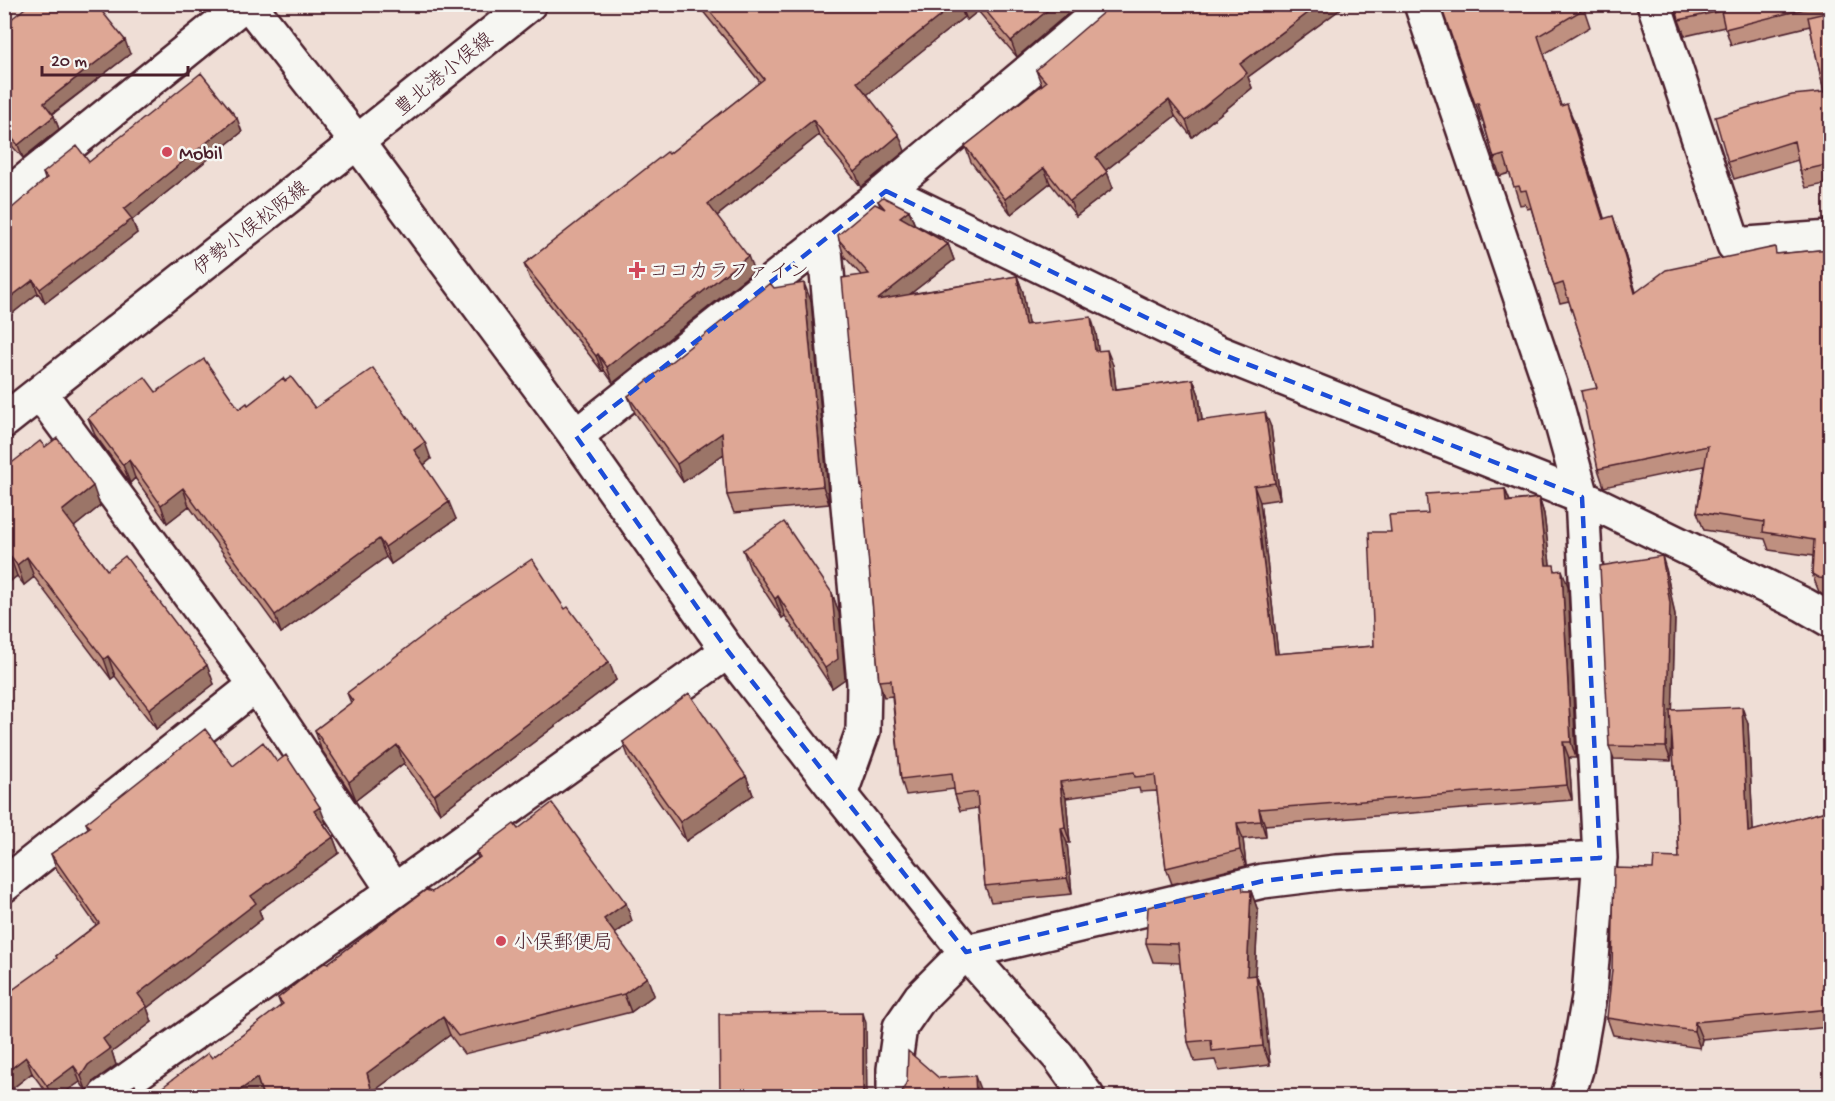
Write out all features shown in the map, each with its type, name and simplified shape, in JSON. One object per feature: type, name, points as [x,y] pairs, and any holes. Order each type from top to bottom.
[{"type":"street","points":[[4,198],[247,4],[357,142],[576,436],[728,651],[966,952],[1059,1057],[1087,1096]]},
{"type":"street","name":"豊北港小俣線","points":[[357,142],[529,4]]},
{"type":"street","points":[[576,436],[886,191],[1109,4]]},
{"type":"street","points":[[1422,4],[1554,396],[1582,497],[1600,858],[1589,997],[1576,1070],[1568,1096]]},
{"type":"street","points":[[1654,4],[1734,246],[1830,238]]},
{"type":"street","name":"伊勢小俣松阪線","points":[[4,421],[357,142]]},
{"type":"street","points":[[886,191],[1217,352],[1582,497],[1804,605],[1830,620]]},
{"type":"street","points":[[824,239],[864,683],[863,731],[840,795]]},
{"type":"street","points":[[40,393],[256,685],[394,891]]},
{"type":"street","points":[[105,1096],[728,651]]},
{"type":"street","points":[[4,885],[256,685]]},
{"type":"street","points":[[894,1096],[894,1068],[900,1028],[920,998],[966,952],[1263,881],[1336,872],[1600,858]]},
{"type":"highlighted area","points":[[886,191],[1217,352],[1582,497],[1600,858],[1336,872],[1263,881],[966,952],[728,651],[576,436]]},
{"type":"shaded area","points":[[5,4],[25,4],[25,5],[5,21]]},
{"type":"building","points":[[30,4],[96,4],[125,40],[44,103],[54,116],[18,145],[4,129],[4,25]]},
{"type":"building","points":[[704,4],[955,4],[857,82],[899,135],[855,172],[813,120],[708,204],[748,256],[607,367],[524,264],[764,79]]},
{"type":"building","points":[[980,4],[1055,4],[1011,41]]},
{"type":"building","points":[[1113,4],[1320,4],[1240,64],[1247,73],[1186,121],[1169,100],[1096,157],[1107,172],[1070,201],[1044,168],[1005,199],[965,146],[1046,82],[1036,70]]},
{"type":"building","points":[[1456,4],[1581,4],[1584,9],[1538,36],[1561,106],[1567,104],[1603,219],[1613,216],[1635,293],[1666,270],[1775,247],[1776,254],[1830,249],[1830,585],[1829,579],[1819,578],[1812,574],[1814,540],[1763,532],[1764,522],[1697,512],[1708,446],[1598,469],[1581,391],[1597,388],[1563,283],[1554,286],[1526,190],[1521,191],[1519,186],[1514,187],[1504,155],[1494,158],[1478,103],[1475,104],[1442,9]]},
{"type":"building","points":[[1675,4],[1824,4],[1725,29],[1721,11],[1679,20]]},
{"type":"building","points":[[1830,12],[1830,164],[1800,171],[1794,141],[1728,162],[1715,117],[1792,95],[1824,92],[1808,17]]},
{"type":"building","points":[[201,73],[237,118],[124,209],[132,219],[40,289],[33,280],[4,302],[4,215],[47,178],[43,173],[77,146],[89,162]]},
{"type":"building","points":[[883,197],[909,210],[900,217],[948,244],[877,300],[1017,276],[1025,325],[1091,317],[1095,351],[1107,350],[1112,390],[1193,379],[1198,421],[1265,412],[1275,483],[1254,486],[1275,654],[1374,646],[1369,532],[1391,532],[1389,515],[1428,513],[1426,494],[1505,489],[1506,502],[1539,498],[1546,565],[1554,565],[1555,571],[1562,570],[1571,742],[1563,742],[1567,785],[1259,809],[1261,821],[1237,823],[1240,850],[1166,868],[1155,775],[1135,777],[1134,772],[1060,782],[1065,827],[1061,828],[1067,878],[985,886],[977,792],[955,795],[952,773],[901,779],[891,680],[879,681],[842,278],[869,274],[839,240],[838,235],[875,204],[885,209],[878,201]]},
{"type":"building","points":[[770,283],[774,288],[804,283],[823,486],[727,495],[722,433],[677,464],[628,396]]},
{"type":"building","points":[[204,359],[239,409],[247,403],[248,405],[283,378],[285,381],[291,377],[315,408],[373,368],[425,442],[414,450],[449,502],[385,547],[379,539],[275,615],[183,488],[161,505],[129,460],[123,465],[88,418],[145,377],[156,392]]},
{"type":"building","points":[[57,438],[93,486],[62,511],[107,570],[125,556],[207,665],[149,709],[108,656],[104,659],[27,557],[17,565],[10,556],[4,560],[4,469],[40,441],[45,447]]},
{"type":"building","points":[[784,522],[832,593],[838,659],[825,668],[778,596],[775,599],[743,550]]},
{"type":"building","points":[[1662,556],[1670,603],[1666,747],[1609,746],[1600,566]]},
{"type":"building","points":[[532,559],[565,609],[568,607],[609,662],[434,795],[397,745],[349,782],[315,730],[353,701],[347,693],[444,618]]},
{"type":"building","points":[[689,693],[746,776],[680,822],[623,742]]},
{"type":"building","points":[[1742,707],[1748,832],[1830,810],[1830,1009],[1695,1022],[1694,1031],[1607,1018],[1612,970],[1614,868],[1653,869],[1654,857],[1679,858],[1670,710]]},
{"type":"building","points":[[205,729],[233,766],[263,742],[277,762],[286,755],[320,807],[314,811],[333,837],[251,896],[256,903],[138,994],[147,1006],[103,1039],[110,1049],[88,1065],[81,1076],[74,1066],[47,1086],[26,1057],[4,1074],[4,996],[57,958],[56,956],[99,923],[51,854],[90,827],[86,823]]},
{"type":"building","points":[[552,803],[626,903],[604,919],[647,977],[624,994],[458,1036],[443,1017],[367,1073],[373,1096],[263,1096],[257,1078],[232,1096],[152,1095],[208,1053],[212,1058],[283,1004],[278,998],[311,972],[326,962],[328,963],[426,890],[432,892],[480,857],[476,852],[514,824],[518,829]]},
{"type":"building","points":[[1242,884],[1243,891],[1251,891],[1247,976],[1256,975],[1263,1046],[1212,1051],[1211,1040],[1188,1042],[1178,944],[1146,943],[1148,907]]},
{"type":"building","points":[[863,1013],[863,1096],[720,1096],[719,1014]]},
{"type":"building","points":[[908,1051],[939,1078],[975,1076],[976,1096],[903,1096],[902,1092],[907,1081]]},
{"type":"building","points":[[135,1085],[144,1096],[118,1096]]},
{"type":"place","name":"Mobil","points":[[167,152]]},
{"type":"place","name":"ココカラファイン","points":[[637,270]]},
{"type":"place","name":"小俣郵便局","points":[[501,941]]}]
